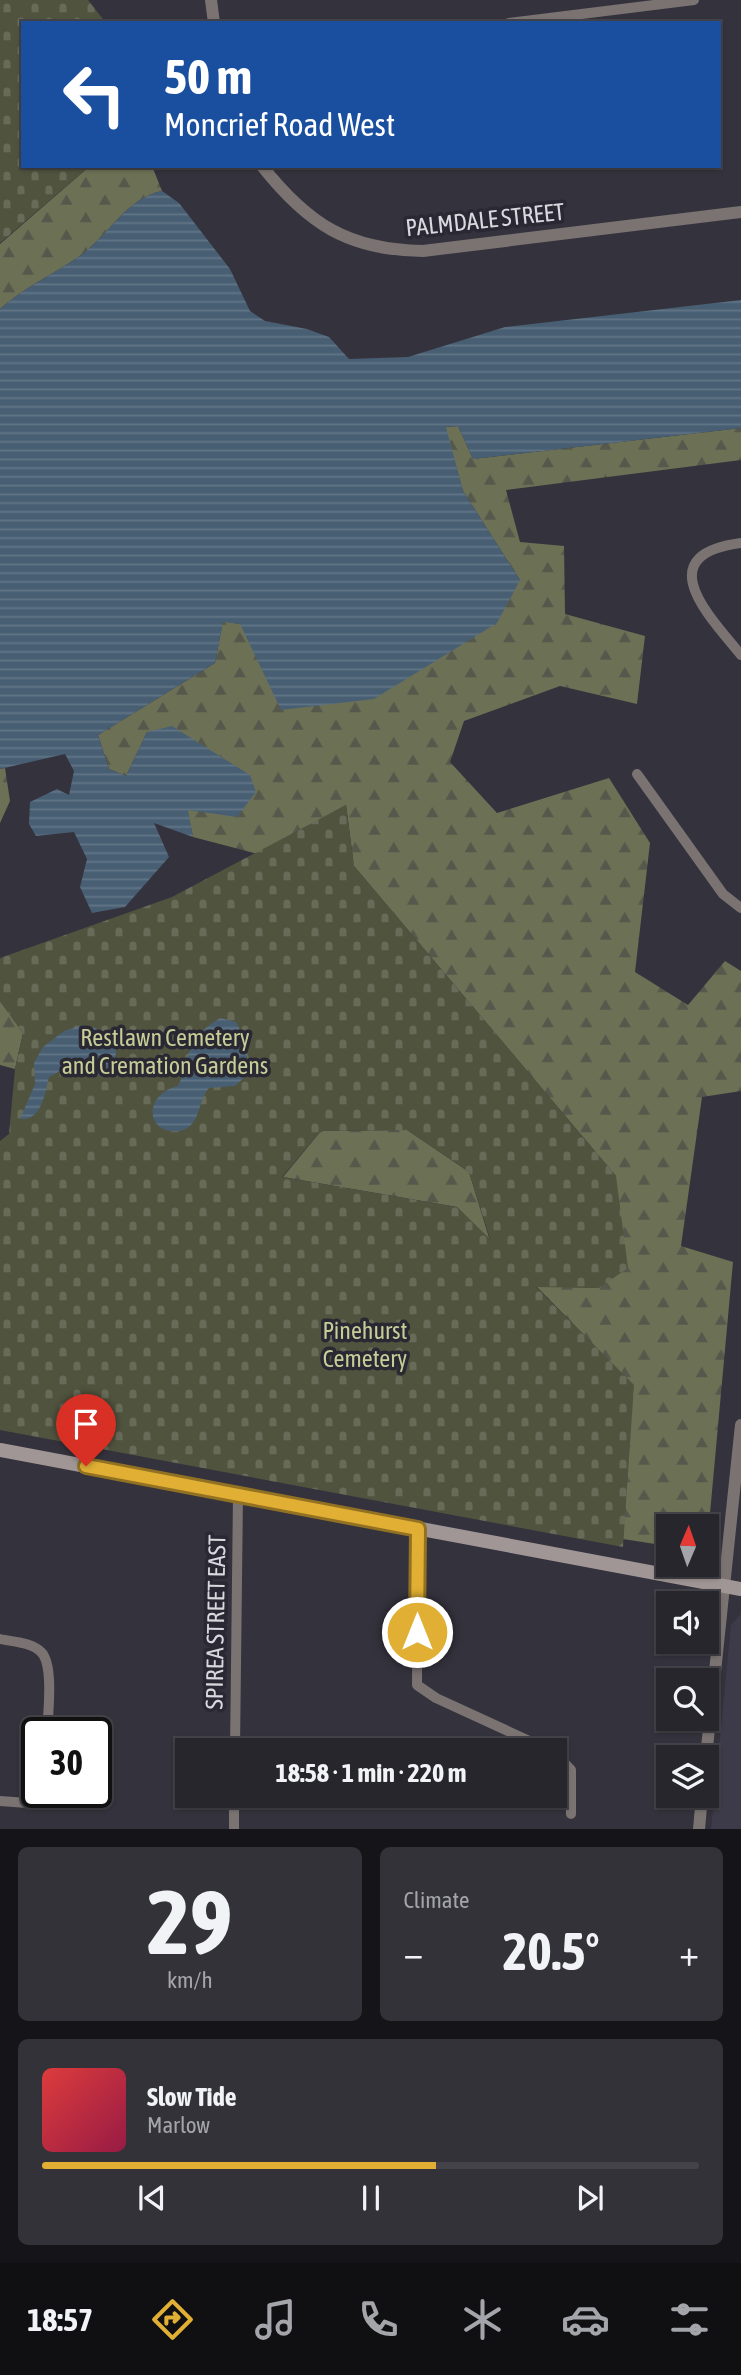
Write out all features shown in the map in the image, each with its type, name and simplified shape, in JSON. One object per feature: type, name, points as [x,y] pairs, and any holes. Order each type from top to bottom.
[{"type":"main road","points":[[0,1450],[741,1589]]},
{"type":"street","points":[[211,0],[214,21]]},
{"type":"street","points":[[525,21],[694,0]]},
{"type":"street","name":"PALMDALE STREET","points":[[264,168],[284,193],[319,224],[354,242],[398,251],[423,251],[741,212]]},
{"type":"street","points":[[741,543],[714,549],[695,565],[693,589],[698,603],[741,655]]},
{"type":"street","points":[[637,774],[723,894],[741,908]]},
{"type":"street","points":[[707,1745],[741,1425]]},
{"type":"street","name":"SPIREA STREET EAST","points":[[235,1738],[238,1495]]},
{"type":"street","points":[[418,1529],[417,1685],[436,1698],[523,1738]]},
{"type":"street","points":[[0,1639],[30,1645],[42,1653],[48,1663],[47,1717]]},
{"type":"street","points":[[567,1766],[571,1770],[571,1814]]},
{"type":"street","points":[[0,1801],[21,1803]]},
{"type":"street","points":[[234,1808],[234,1829]]},
{"type":"street","points":[[699,1829],[701,1808]]},
{"type":"shaded area","points":[[741,1614],[741,1829],[711,1829],[713,1808],[719,1808],[719,1747],[731,1625]]},
{"type":"green space","points":[[0,0],[88,0],[104,21],[21,21],[21,168],[88,168],[0,243]]},
{"type":"green space","points":[[88,168],[153,168],[162,191],[149,195],[127,210],[88,250],[0,309],[0,244]]},
{"type":"green space","points":[[458,426],[473,459],[741,428],[741,460],[506,490],[520,542],[564,546],[565,614],[645,636],[637,704],[560,686],[464,721],[450,762],[497,813],[609,778],[650,843],[635,972],[688,1005],[725,961],[741,971],[741,1091],[702,1097],[681,1246],[733,1262],[710,1514],[656,1514],[656,1544],[623,1539],[633,1385],[536,1286],[599,1288],[616,1176],[354,866],[346,805],[258,854],[193,837],[187,810],[147,732],[126,776],[109,769],[98,735],[215,663],[223,621],[240,624],[520,580],[463,491],[445,427]]},
{"type":"green space","points":[[5,768],[10,801],[0,823],[0,769]]},
{"type":"green space","points":[[346,805],[354,866],[616,1176],[628,1268],[599,1288],[536,1287],[634,1385],[623,1547],[0,1430],[0,1141],[9,1134],[15,1069],[23,1033],[0,1001],[0,958],[172,897]],"holes":[[[407,1130],[469,1172],[490,1239],[457,1207],[282,1177],[321,1131]]]},
{"type":"green space","points":[[0,1001],[23,1033],[15,1069],[0,1065]]},
{"type":"green space","points":[[407,1130],[469,1172],[490,1241],[457,1207],[283,1177],[321,1131]]},
{"type":"water","points":[[162,191],[179,203],[230,269],[250,311],[265,321],[307,329],[329,337],[349,359],[408,357],[505,327],[741,300],[741,428],[473,459],[458,426],[446,427],[463,491],[520,580],[497,623],[374,699],[281,710],[240,624],[223,622],[215,663],[98,735],[109,769],[126,776],[147,732],[172,726],[250,775],[256,792],[237,817],[188,810],[193,837],[154,823],[169,857],[125,907],[92,913],[80,887],[87,859],[74,832],[36,836],[29,824],[30,802],[57,789],[69,795],[74,771],[65,754],[0,769],[0,309],[88,250],[127,210],[149,195]]},
{"type":"water","points":[[220,1018],[236,1022],[242,1034],[248,1061],[247,1075],[235,1086],[209,1088],[195,1120],[186,1129],[168,1131],[160,1127],[155,1121],[154,1105],[167,1090],[178,1086],[193,1042]]},
{"type":"water","points":[[84,1025],[104,1032],[115,1044],[115,1059],[110,1067],[101,1076],[64,1069],[49,1077],[38,1111],[33,1116],[20,1119],[35,1084],[34,1063],[43,1047],[64,1031]]},
{"type":"route","points":[[86,1466],[418,1529],[417,1632]]},
{"type":"park label","name":"Restlawn Cemetery and Cremation Gardens","points":[[165,1052]]},
{"type":"park label","name":"Pinehurst Cemetery","points":[[365,1345]]}]
